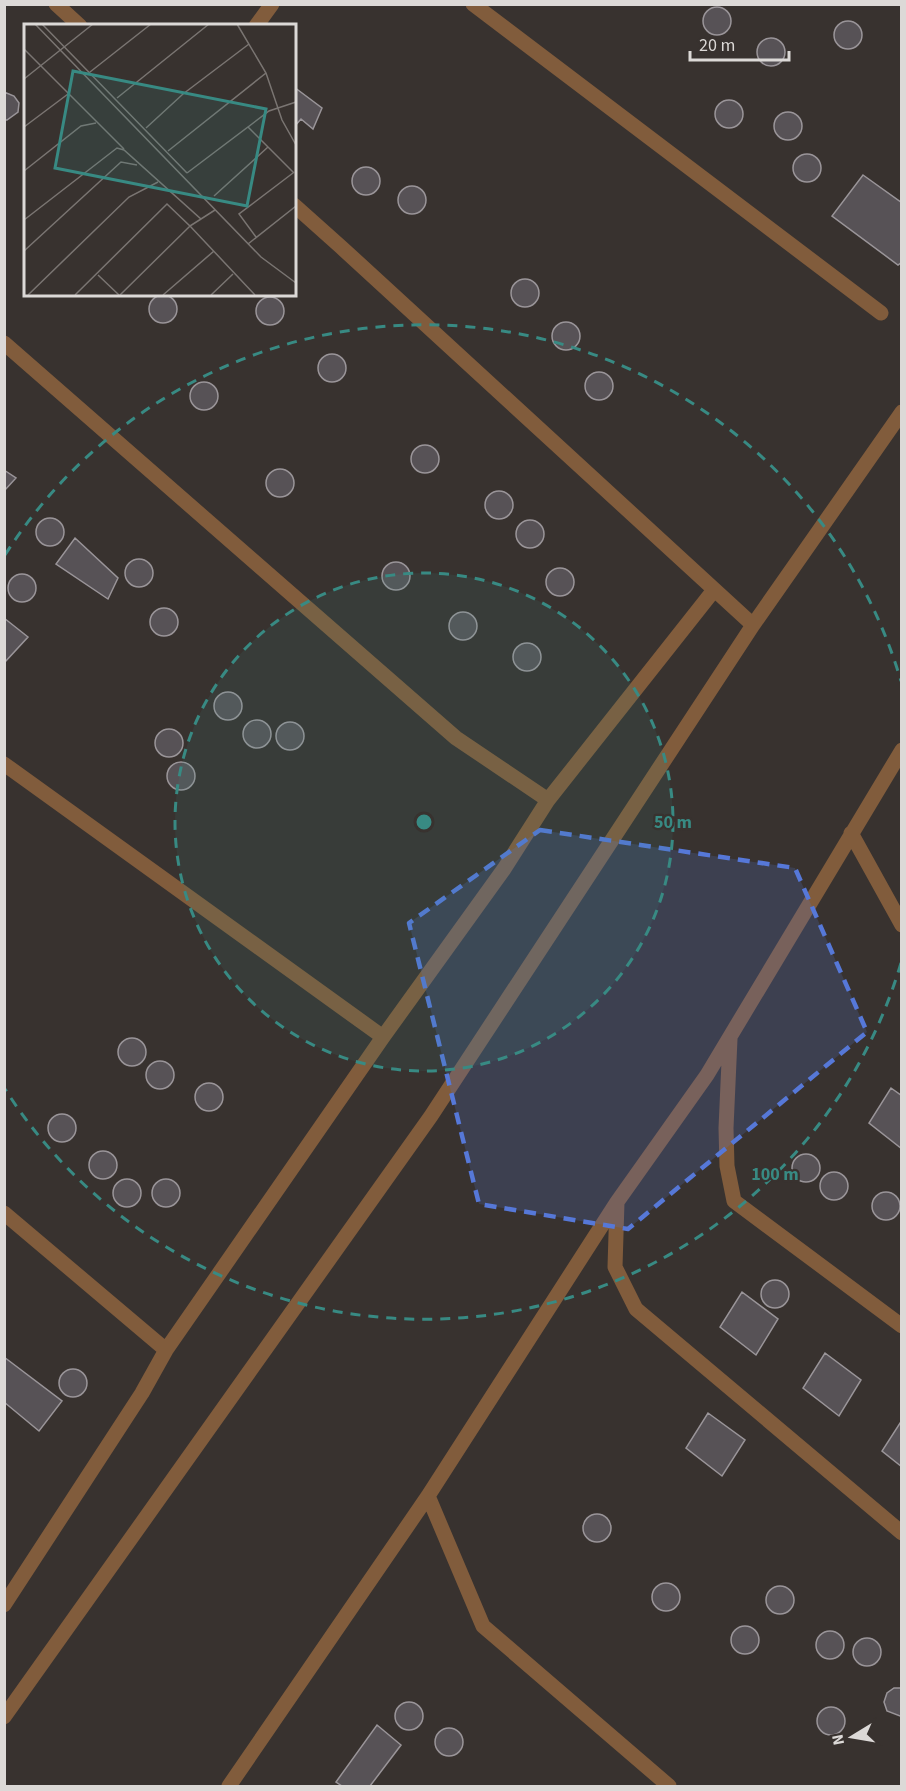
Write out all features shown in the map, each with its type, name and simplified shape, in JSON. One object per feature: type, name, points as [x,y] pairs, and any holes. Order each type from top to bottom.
[{"type":"street","points":[[56,4],[78,24]]},
{"type":"street","points":[[257,24],[272,4]]},
{"type":"street","points":[[473,4],[881,313]]},
{"type":"street","points":[[296,208],[368,270],[753,625]]},
{"type":"street","points":[[4,343],[456,738],[548,800]]},
{"type":"street","points":[[4,1717],[430,1116],[753,625],[902,411]]},
{"type":"street","points":[[4,1605],[142,1393],[166,1350],[383,1037],[504,869],[548,800],[714,590]]},
{"type":"street","points":[[229,1786],[428,1496],[617,1202],[707,1075],[902,750]]},
{"type":"street","points":[[4,764],[383,1037]]},
{"type":"street","points":[[851,833],[902,925]]},
{"type":"street","points":[[731,1035],[726,1128],[727,1166],[734,1201],[902,1326]]},
{"type":"street","points":[[617,1202],[615,1267],[636,1309],[902,1533]]},
{"type":"street","points":[[4,1213],[166,1350]]},
{"type":"street","points":[[428,1496],[483,1626],[669,1786]]},
{"type":"highlighted area","points":[[540,830],[795,868],[867,1032],[628,1229],[479,1204],[409,923]]},
{"type":"building","points":[[717,7],[727,11],[731,21],[727,31],[717,35],[707,31],[703,21],[707,11]]},
{"type":"building","points":[[848,21],[858,25],[862,35],[858,45],[848,49],[838,45],[834,35],[838,25]]},
{"type":"building","points":[[771,38],[781,42],[785,52],[781,62],[771,66],[761,62],[757,52],[761,42]]},
{"type":"building","points":[[296,88],[322,108],[313,129],[301,119],[296,125]]},
{"type":"building","points":[[4,92],[14,96],[19,103],[18,112],[7,120],[4,120]]},
{"type":"building","points":[[729,100],[739,104],[743,114],[739,124],[729,128],[719,124],[715,114],[719,104]]},
{"type":"building","points":[[788,112],[798,116],[802,126],[798,136],[788,140],[778,136],[774,126],[778,116]]},
{"type":"building","points":[[807,154],[817,158],[821,168],[817,178],[807,182],[797,178],[793,168],[797,158]]},
{"type":"building","points":[[366,167],[376,171],[380,181],[376,191],[366,195],[356,191],[352,181],[356,171]]},
{"type":"building","points":[[863,175],[902,203],[902,262],[898,265],[832,216]]},
{"type":"building","points":[[412,186],[422,190],[426,200],[422,210],[412,214],[402,210],[398,200],[402,190]]},
{"type":"building","points":[[525,279],[535,283],[539,293],[535,303],[525,307],[515,303],[511,293],[515,283]]},
{"type":"building","points":[[158,296],[168,296],[176,304],[176,314],[168,322],[158,322],[150,314],[150,304]]},
{"type":"building","points":[[270,297],[280,301],[284,311],[280,321],[270,325],[260,321],[256,311],[260,301]]},
{"type":"building","points":[[566,322],[576,326],[580,336],[576,346],[566,350],[556,346],[552,336],[556,326]]},
{"type":"building","points":[[332,354],[342,358],[346,368],[342,378],[332,382],[322,378],[318,368],[322,358]]},
{"type":"building","points":[[599,372],[609,376],[613,386],[609,396],[599,400],[589,396],[585,386],[589,376]]},
{"type":"building","points":[[204,382],[214,386],[218,396],[214,406],[204,410],[194,406],[190,396],[194,386]]},
{"type":"building","points":[[425,445],[435,449],[439,459],[435,469],[425,473],[415,469],[411,459],[415,449]]},
{"type":"building","points":[[280,469],[290,473],[294,483],[290,493],[280,497],[270,493],[266,483],[270,473]]},
{"type":"building","points":[[4,470],[16,478],[4,491]]},
{"type":"building","points":[[499,491],[509,495],[513,505],[509,515],[499,519],[489,515],[485,505],[489,495]]},
{"type":"building","points":[[50,518],[60,522],[64,532],[60,542],[50,546],[40,542],[36,532],[40,522]]},
{"type":"building","points":[[530,520],[540,524],[544,534],[540,544],[530,548],[520,544],[516,534],[520,524]]},
{"type":"building","points":[[75,538],[118,578],[108,599],[56,564]]},
{"type":"building","points":[[139,559],[149,563],[153,573],[149,583],[139,587],[129,583],[125,573],[129,563]]},
{"type":"building","points":[[396,562],[406,566],[410,576],[406,586],[396,590],[386,586],[382,576],[386,566]]},
{"type":"building","points":[[560,568],[570,572],[574,582],[570,592],[560,596],[550,592],[546,582],[550,572]]},
{"type":"building","points":[[22,574],[32,578],[36,588],[32,598],[22,602],[12,598],[8,588],[12,578]]},
{"type":"building","points":[[164,608],[174,612],[178,622],[174,632],[164,636],[154,632],[150,622],[154,612]]},
{"type":"building","points":[[463,612],[473,616],[477,626],[473,636],[463,640],[453,636],[449,626],[453,616]]},
{"type":"building","points":[[4,618],[28,637],[4,663]]},
{"type":"building","points":[[527,643],[537,647],[541,657],[537,667],[527,671],[517,667],[513,657],[517,647]]},
{"type":"building","points":[[228,692],[238,696],[242,706],[238,716],[228,720],[218,716],[214,706],[218,696]]},
{"type":"building","points":[[257,720],[267,724],[271,734],[267,744],[257,748],[247,744],[243,734],[247,724]]},
{"type":"building","points":[[290,722],[300,726],[304,736],[300,746],[290,750],[280,746],[276,736],[280,726]]},
{"type":"building","points":[[169,729],[179,733],[183,743],[179,753],[169,757],[159,753],[155,743],[159,733]]},
{"type":"building","points":[[181,762],[191,766],[195,776],[191,786],[181,790],[171,786],[167,776],[171,766]]},
{"type":"building","points":[[132,1038],[142,1042],[146,1052],[142,1062],[132,1066],[122,1062],[118,1052],[122,1042]]},
{"type":"building","points":[[160,1061],[170,1065],[174,1075],[170,1085],[160,1089],[150,1085],[146,1075],[150,1065]]},
{"type":"building","points":[[209,1083],[219,1087],[223,1097],[219,1107],[209,1111],[199,1107],[195,1097],[199,1087]]},
{"type":"building","points":[[891,1088],[902,1096],[902,1149],[869,1123]]},
{"type":"building","points":[[62,1114],[72,1118],[76,1128],[72,1138],[62,1142],[52,1138],[48,1128],[52,1118]]},
{"type":"building","points":[[103,1151],[113,1155],[117,1165],[113,1175],[103,1179],[93,1175],[89,1165],[93,1155]]},
{"type":"building","points":[[806,1154],[816,1158],[820,1168],[816,1178],[806,1182],[796,1178],[792,1168],[796,1158]]},
{"type":"building","points":[[834,1172],[844,1176],[848,1186],[844,1196],[834,1200],[824,1196],[820,1186],[824,1176]]},
{"type":"building","points":[[127,1179],[137,1183],[141,1193],[137,1203],[127,1207],[117,1203],[113,1193],[117,1183]]},
{"type":"building","points":[[166,1179],[176,1183],[180,1193],[176,1203],[166,1207],[156,1203],[152,1193],[156,1183]]},
{"type":"building","points":[[886,1192],[896,1196],[900,1206],[896,1216],[886,1220],[876,1216],[872,1206],[876,1196]]},
{"type":"building","points":[[775,1280],[785,1284],[789,1294],[785,1304],[775,1308],[765,1304],[761,1294],[765,1284]]},
{"type":"building","points":[[742,1292],[778,1319],[756,1355],[720,1327]]},
{"type":"building","points":[[825,1353],[861,1380],[839,1416],[803,1388]]},
{"type":"building","points":[[4,1357],[62,1401],[39,1431],[4,1402]]},
{"type":"building","points":[[73,1369],[83,1373],[87,1383],[83,1393],[73,1397],[63,1393],[59,1383],[63,1373]]},
{"type":"building","points":[[708,1413],[745,1440],[722,1476],[686,1448]]},
{"type":"building","points":[[902,1420],[902,1467],[882,1451]]},
{"type":"building","points":[[597,1514],[607,1518],[611,1528],[607,1538],[597,1542],[587,1538],[583,1528],[587,1518]]},
{"type":"building","points":[[666,1583],[676,1587],[680,1597],[676,1607],[666,1611],[656,1607],[652,1597],[656,1587]]},
{"type":"building","points":[[780,1586],[790,1590],[794,1600],[790,1610],[780,1614],[770,1610],[766,1600],[770,1590]]},
{"type":"building","points":[[745,1626],[755,1630],[759,1640],[755,1650],[745,1654],[735,1650],[731,1640],[735,1630]]},
{"type":"building","points":[[830,1631],[840,1635],[844,1645],[840,1655],[830,1659],[820,1655],[816,1645],[820,1635]]},
{"type":"building","points":[[867,1638],[877,1642],[881,1652],[877,1662],[867,1666],[857,1662],[853,1652],[857,1642]]},
{"type":"building","points":[[894,1688],[902,1688],[902,1715],[900,1716],[887,1711],[884,1702],[887,1693]]},
{"type":"building","points":[[409,1702],[419,1706],[423,1716],[419,1726],[409,1730],[399,1726],[395,1716],[399,1706]]},
{"type":"building","points":[[831,1707],[841,1711],[845,1721],[841,1731],[831,1735],[821,1731],[817,1721],[821,1711]]},
{"type":"building","points":[[377,1725],[401,1745],[370,1786],[342,1786],[336,1782]]},
{"type":"building","points":[[449,1728],[459,1732],[463,1742],[459,1752],[449,1756],[439,1752],[435,1742],[439,1732]]}]
